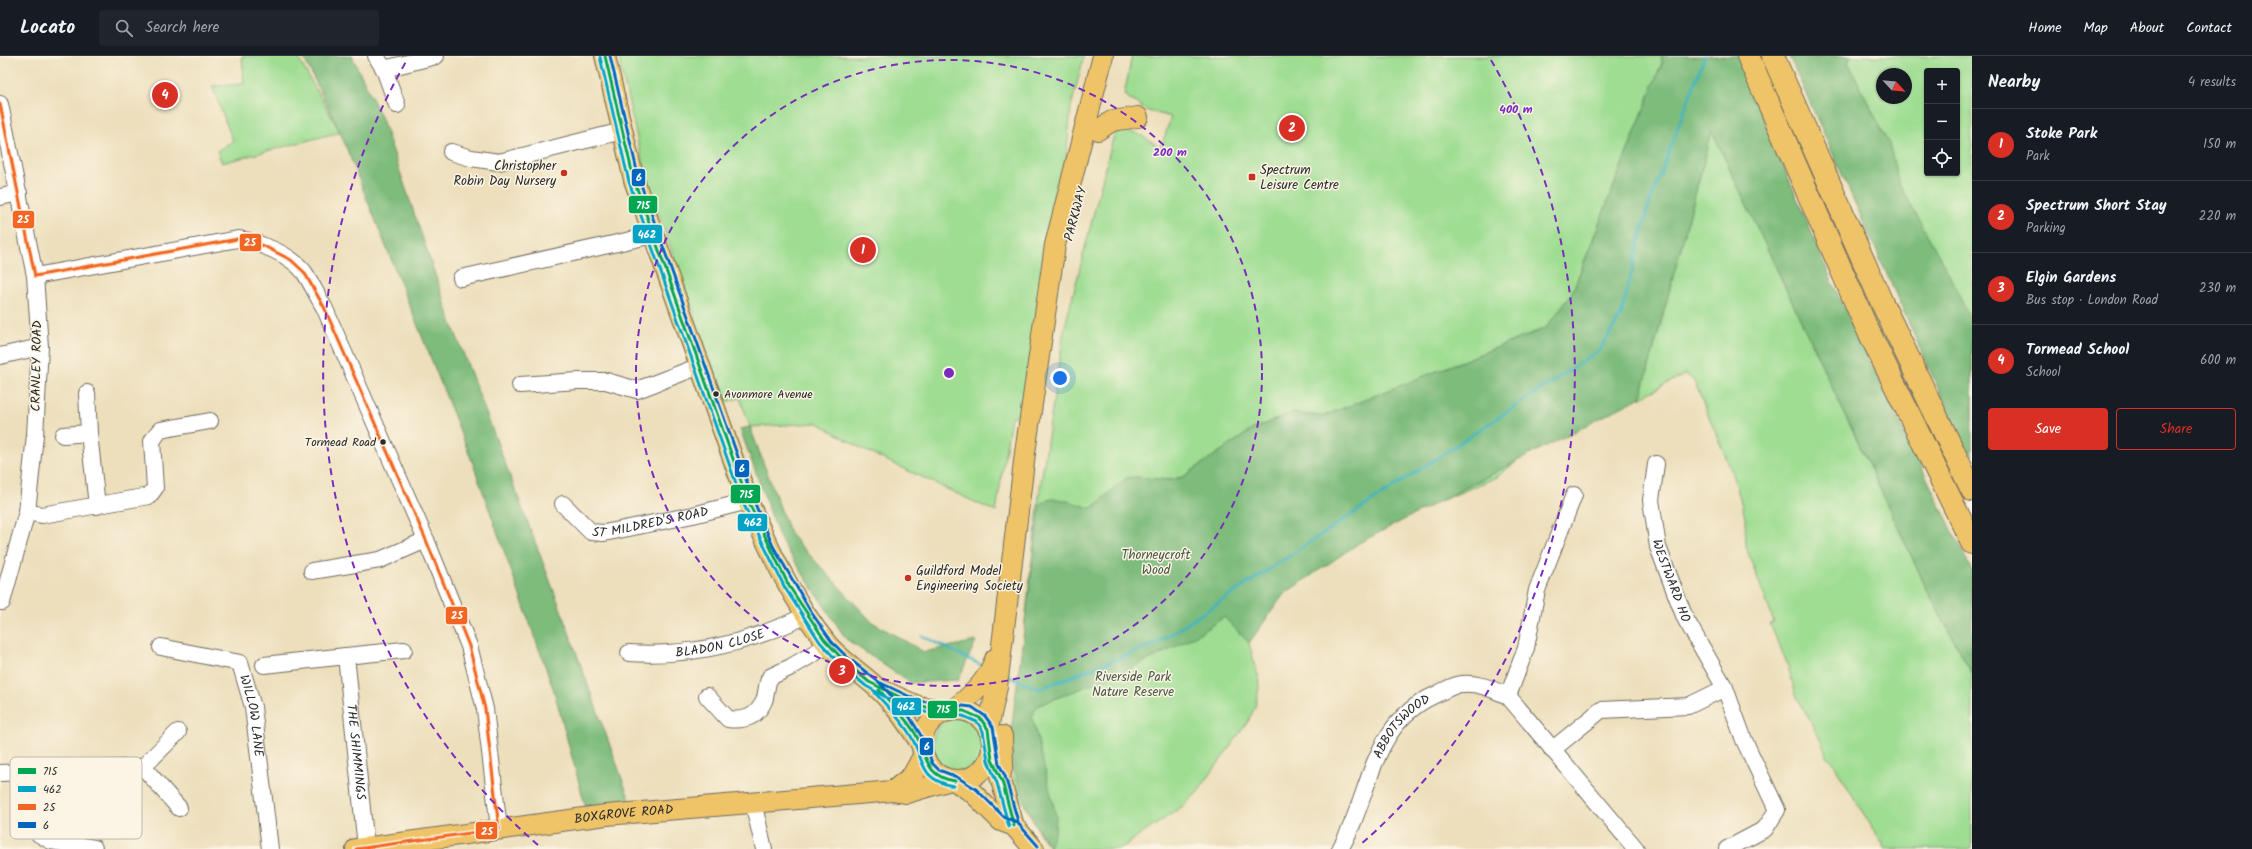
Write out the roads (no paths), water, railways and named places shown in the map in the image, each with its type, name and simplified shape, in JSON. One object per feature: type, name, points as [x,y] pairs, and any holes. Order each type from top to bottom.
[{"type":"highway","points":[[1748,56],[1881,358],[1972,543]]},
{"type":"highway","points":[[1773,56],[1882,305],[1972,490]]},
{"type":"main road","points":[[605,56],[634,180],[748,501],[769,548],[807,615],[828,645],[844,661],[877,687],[905,719],[922,750],[928,766],[936,774],[953,780],[973,793],[1000,821],[1014,826]]},
{"type":"main road","name":"PARKWAY","points":[[1005,616],[1055,245],[1103,56]]},
{"type":"main road","name":"PARKWAY","points":[[1037,372],[1117,56]]},
{"type":"main road","points":[[1098,130],[1112,121],[1138,117]]},
{"type":"main road","points":[[893,791],[912,776],[922,750],[923,733],[929,723],[937,715],[951,710],[978,689],[992,670],[1005,616]]},
{"type":"main road","points":[[988,728],[997,687],[1005,616]]},
{"type":"main road","points":[[1000,777],[1002,764],[1005,616]]},
{"type":"main road","points":[[877,687],[918,706],[971,712],[981,719],[988,728],[992,738],[994,766],[1000,777],[1014,826],[1034,849]]},
{"type":"main road","points":[[953,780],[971,778],[981,771],[989,761],[992,749]]},
{"type":"main road","name":"BOXGROVE ROAD","points":[[361,848],[418,845],[499,829],[613,814],[893,791],[907,793],[953,780]]},
{"type":"street","points":[[397,105],[380,62],[436,56]]},
{"type":"street","name":"CRANLEY ROAD","points":[[0,104],[35,276],[40,347],[35,435],[27,512],[2,602],[0,602]]},
{"type":"street","points":[[451,152],[471,158],[499,162],[622,131]]},
{"type":"street","points":[[0,197],[19,193]]},
{"type":"street","points":[[461,278],[653,235]]},
{"type":"street","points":[[35,276],[238,239],[260,244],[281,254],[303,271],[324,307],[426,540],[469,646],[480,685],[491,750],[499,829]]},
{"type":"street","points":[[0,356],[40,347]]},
{"type":"street","points":[[520,385],[578,381],[606,382],[637,390],[700,366]]},
{"type":"street","points":[[87,393],[89,433],[97,506]]},
{"type":"street","points":[[27,512],[42,514],[97,506],[149,496],[155,488],[152,441],[160,430],[210,421]]},
{"type":"street","points":[[63,435],[89,433]]},
{"type":"street","name":"WESTWARD HO","points":[[1656,464],[1651,500],[1658,547],[1685,618],[1725,688],[1744,740],[1778,810],[1766,829],[1727,849]]},
{"type":"street","points":[[1508,696],[1526,648],[1537,590],[1574,495]]},
{"type":"street","name":"ST MILDRED'S ROAD","points":[[563,504],[591,532],[604,533],[693,515],[748,501]]},
{"type":"street","points":[[312,571],[380,560],[426,540]]},
{"type":"street","name":"BLADON CLOSE","points":[[629,653],[657,655],[719,647],[772,632],[807,615]]},
{"type":"street","points":[[707,696],[728,719],[742,720],[754,716],[764,701],[770,677],[791,668],[828,645]]},
{"type":"street","name":"WILLOW LANE","points":[[161,647],[240,663],[253,707],[270,849]]},
{"type":"street","points":[[264,665],[404,650]]},
{"type":"street","name":"THE SHIMMINGS","points":[[346,656],[361,848]]},
{"type":"street","name":"ABBOTSWOOD","points":[[1348,845],[1369,774],[1384,743],[1403,714],[1432,696],[1461,684],[1486,686],[1508,696],[1636,849]]},
{"type":"street","points":[[1552,750],[1601,710],[1688,706],[1725,688]]},
{"type":"street","points":[[178,732],[143,767],[179,808]]},
{"type":"street","points":[[0,773],[10,773]]},
{"type":"street","points":[[753,802],[764,849]]},
{"type":"street","points":[[48,839],[51,841],[94,848]]},
{"type":"waterway","points":[[1005,675],[1039,689],[1158,643],[1600,350],[1621,315],[1648,207],[1705,56]]},
{"type":"waterway","points":[[922,636],[985,667]]},
{"type":"place","name":"Tormead School","points":[[165,95]]},
{"type":"place","name":"Spectrum Short Stay","points":[[1292,128]]},
{"type":"place","name":"Christopher Robin Day Nursery","points":[[564,173]]},
{"type":"place","name":"Spectrum Leisure Centre","points":[[1252,177]]},
{"type":"place","name":"Stoke Park","points":[[863,250]]},
{"type":"place","name":"Avonmore Avenue","points":[[716,394]]},
{"type":"place","name":"Tormead Road","points":[[383,442]]},
{"type":"place","name":"Guildford Model Engineering Society","points":[[908,578]]},
{"type":"place","name":"Elgin Gardens","points":[[842,671]]},
{"type":"park label","name":"Thorneycroft Wood","points":[[1156,562]]},
{"type":"park label","name":"Riverside Park Nature Reserve","points":[[1133,684]]}]
